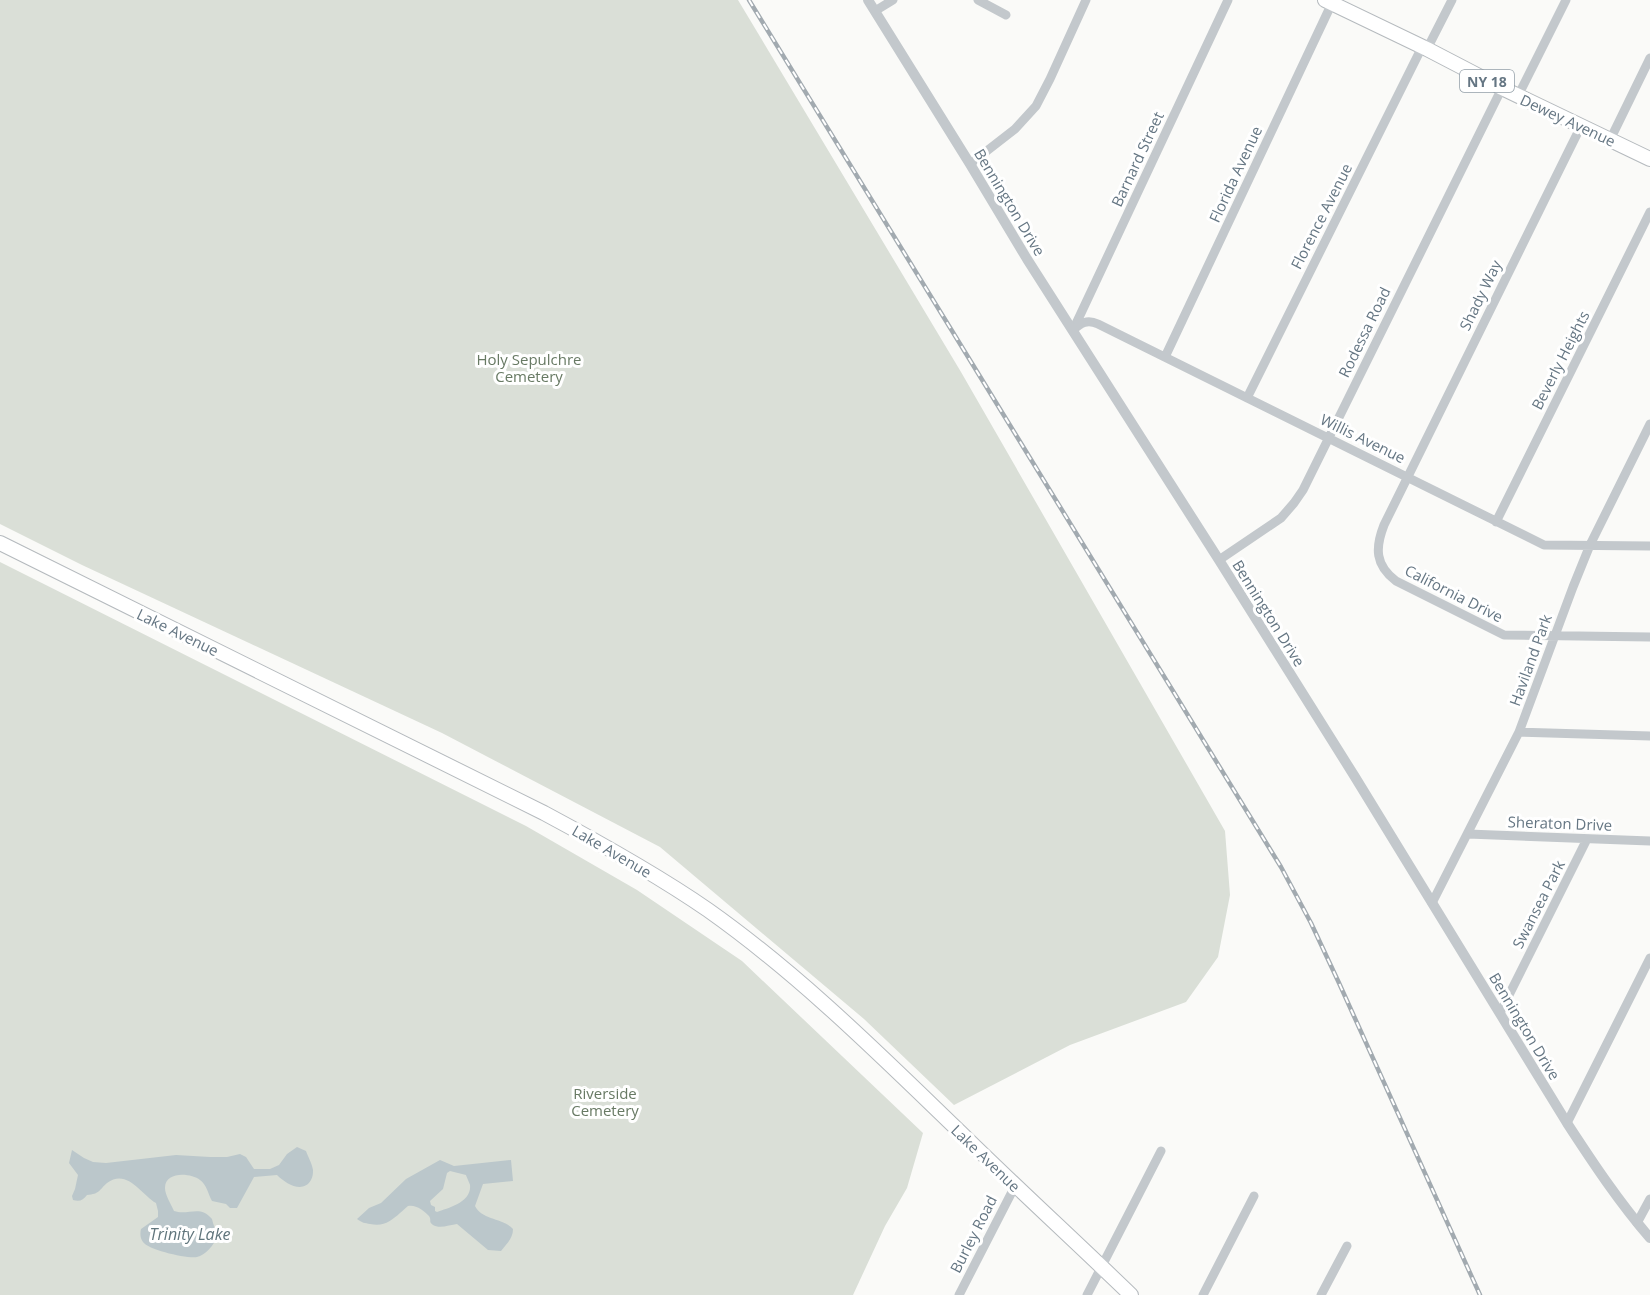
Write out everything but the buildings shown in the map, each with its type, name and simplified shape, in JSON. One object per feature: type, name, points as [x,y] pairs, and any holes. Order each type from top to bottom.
[{"type":"main road","name":"Dewey Avenue","points":[[1333,2],[1518,96],[1650,159]]},
{"type":"main road","name":"Lake Avenue","points":[[0,543],[544,813],[608,848],[708,910],[777,963],[847,1023],[1131,1295]]},
{"type":"street","name":"Bennington Drive","points":[[868,0],[1027,259],[1219,560],[1567,1124],[1650,1238]]},
{"type":"street","points":[[875,11],[893,0]]},
{"type":"street","points":[[978,0],[1006,15]]},
{"type":"street","points":[[970,164],[1004,140],[1036,106],[1086,0]]},
{"type":"street","name":"Barnard Street","points":[[1073,330],[1228,0]]},
{"type":"street","name":"Florence Avenue","points":[[1247,398],[1425,48],[1452,0]]},
{"type":"street","points":[[1518,96],[1566,0]]},
{"type":"street","name":"Florida Avenue","points":[[1165,357],[1333,2]]},
{"type":"street","points":[[1610,140],[1650,58]]},
{"type":"street","name":"Rodessa Road","points":[[1219,560],[1275,524],[1287,513],[1303,490],[1502,88]]},
{"type":"street","name":"Shady Way","points":[[1407,477],[1581,126]]},
{"type":"street","name":"Beverly Heights","points":[[1496,522],[1650,212]]},
{"type":"street","name":"Willis Avenue","points":[[1073,330],[1084,322],[1093,322],[1544,545],[1650,546]]},
{"type":"street","name":"Haviland Park","points":[[1432,903],[1519,732],[1590,545],[1650,424]]},
{"type":"street","name":"California Drive","points":[[1407,477],[1380,535],[1378,545],[1380,560],[1389,576],[1396,581],[1504,634],[1650,637]]},
{"type":"street","points":[[1519,732],[1650,736]]},
{"type":"street","name":"Sheraton Drive","points":[[1468,834],[1650,841]]},
{"type":"street","name":"Swansea Park","points":[[1500,1013],[1587,839]]},
{"type":"street","points":[[1567,1124],[1650,958]]},
{"type":"street","points":[[1087,1295],[1161,1151]]},
{"type":"street","name":"Burley Road","points":[[959,1295],[1015,1186]]},
{"type":"street","points":[[1203,1295],[1254,1196]]},
{"type":"street","points":[[1637,1223],[1650,1198]]},
{"type":"street","points":[[1321,1295],[1347,1246]]},
{"type":"green space","name":"Holy Sepulchre Cemetery","points":[[0,0],[738,0],[961,372],[1225,831],[1230,895],[1218,957],[1186,1002],[1070,1045],[954,1105],[864,1019],[660,847],[442,733],[82,565],[0,524]]},
{"type":"green space","name":"Riverside Cemetery","points":[[0,562],[526,826],[637,890],[742,961],[923,1133],[907,1188],[885,1226],[853,1295],[0,1295]]},
{"type":"water","name":"Trinity Lake","points":[[297,1147],[306,1151],[312,1167],[312,1177],[308,1184],[294,1186],[277,1175],[254,1177],[237,1208],[230,1208],[226,1204],[212,1201],[204,1184],[191,1176],[174,1176],[166,1182],[165,1191],[174,1211],[203,1212],[212,1219],[216,1232],[214,1243],[197,1257],[168,1253],[152,1248],[143,1242],[140,1236],[141,1229],[158,1217],[156,1203],[127,1180],[114,1179],[97,1193],[87,1195],[79,1201],[73,1200],[72,1196],[78,1175],[69,1163],[72,1150],[93,1162],[106,1163],[176,1155],[227,1157],[240,1154],[246,1157],[254,1169],[270,1169],[279,1165],[287,1154]]},
{"type":"water","points":[[440,1160],[454,1166],[511,1160],[513,1181],[483,1184],[475,1206],[487,1217],[509,1225],[513,1229],[511,1239],[501,1251],[488,1250],[457,1224],[441,1227],[433,1225],[427,1214],[414,1206],[408,1206],[383,1224],[375,1225],[357,1219],[369,1208],[381,1203],[406,1179]],"holes":[[[450,1171],[466,1175],[470,1185],[467,1196],[453,1206],[435,1211],[430,1201],[443,1189],[447,1173]]]},
{"type":"railway","points":[[749,0],[1281,867],[1339,983],[1480,1295]]}]
